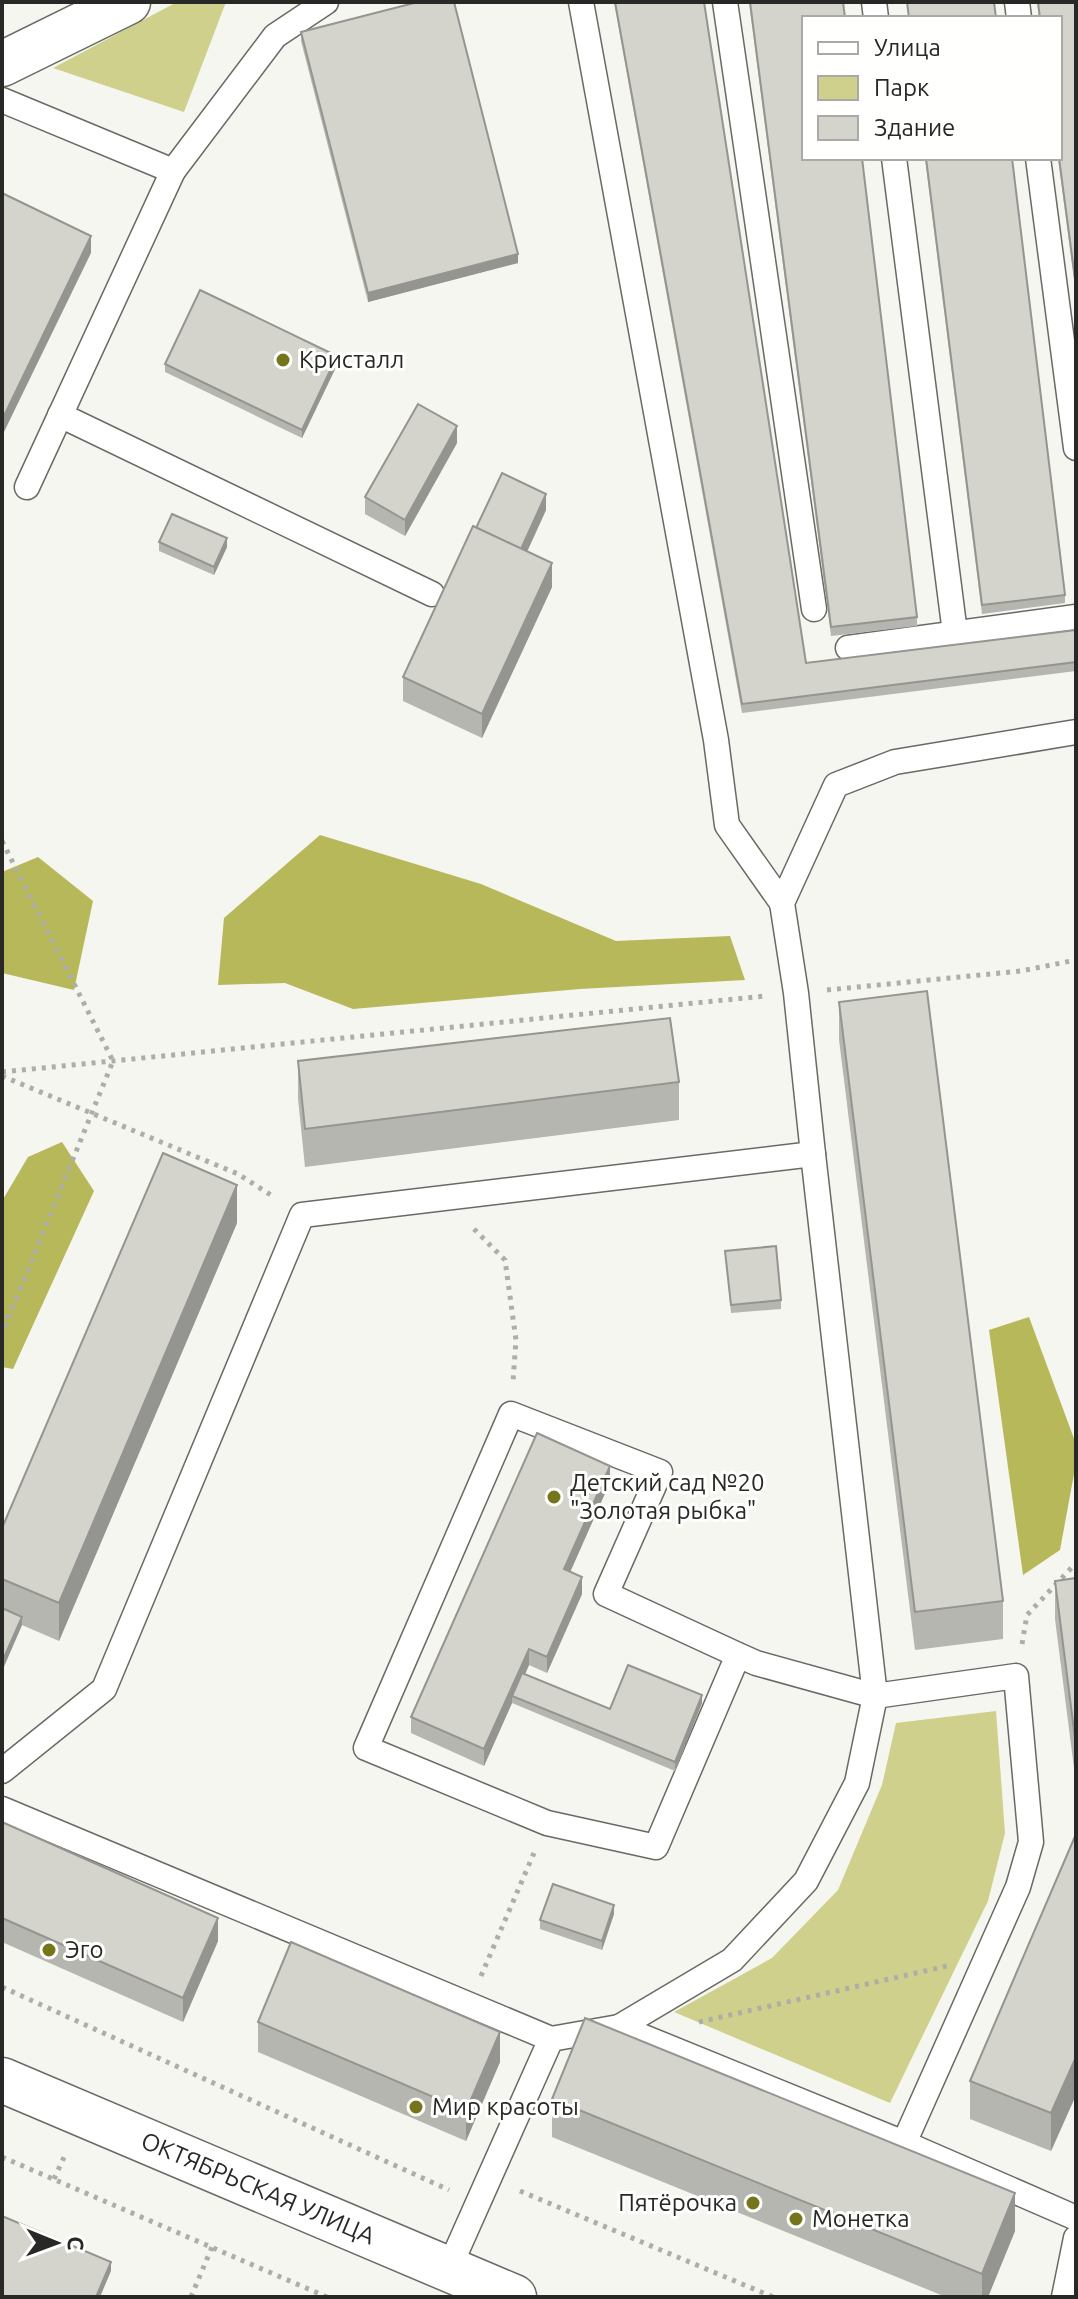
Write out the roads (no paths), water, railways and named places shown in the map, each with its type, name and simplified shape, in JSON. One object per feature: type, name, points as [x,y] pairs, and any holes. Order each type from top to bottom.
[{"type":"street","points":[[2,64],[128,2]]},
{"type":"street","name":"ОКТЯБРЬСКАЯ УЛИЦА","points":[[2,2080],[514,2297]]},
{"type":"lane","points":[[27,487],[173,171],[275,36],[326,2]]},
{"type":"lane","points":[[581,2],[716,740],[727,825],[782,903],[796,993],[875,1696],[857,1783],[806,1881],[732,1960],[630,2031]]},
{"type":"lane","points":[[725,2],[814,609]]},
{"type":"lane","points":[[2,100],[173,171]]},
{"type":"lane","points":[[894,160],[955,633]]},
{"type":"lane","points":[[1038,160],[1076,448]]},
{"type":"lane","points":[[60,415],[432,594]]},
{"type":"lane","points":[[848,648],[1076,617]]},
{"type":"lane","points":[[782,903],[836,785],[895,762],[1076,732]]},
{"type":"lane","points":[[2,1771],[104,1689],[302,1215],[813,1154]]},
{"type":"lane","points":[[738,1655],[656,1847],[547,1823],[366,1748],[511,1414],[660,1472],[606,1594],[756,1663],[875,1696],[1016,1676],[1031,1842],[1018,1887],[904,2143]]},
{"type":"lane","points":[[2,1809],[551,2039],[630,2031],[904,2143],[1076,2218]]},
{"type":"lane","points":[[449,2268],[551,2039]]},
{"type":"lane","points":[[1064,2297],[1076,2238]]},
{"type":"place","name":"Кристалл","points":[[283,360]]},
{"type":"place","name":"Детский сад №20 \"Золотая рыбка\"","points":[[554,1497]]},
{"type":"place","name":"Эго","points":[[49,1950]]},
{"type":"place","name":"Мир красоты","points":[[416,2107]]},
{"type":"place","name":"Пятёрочка","points":[[753,2203]]},
{"type":"place","name":"Монетка","points":[[796,2219]]}]
